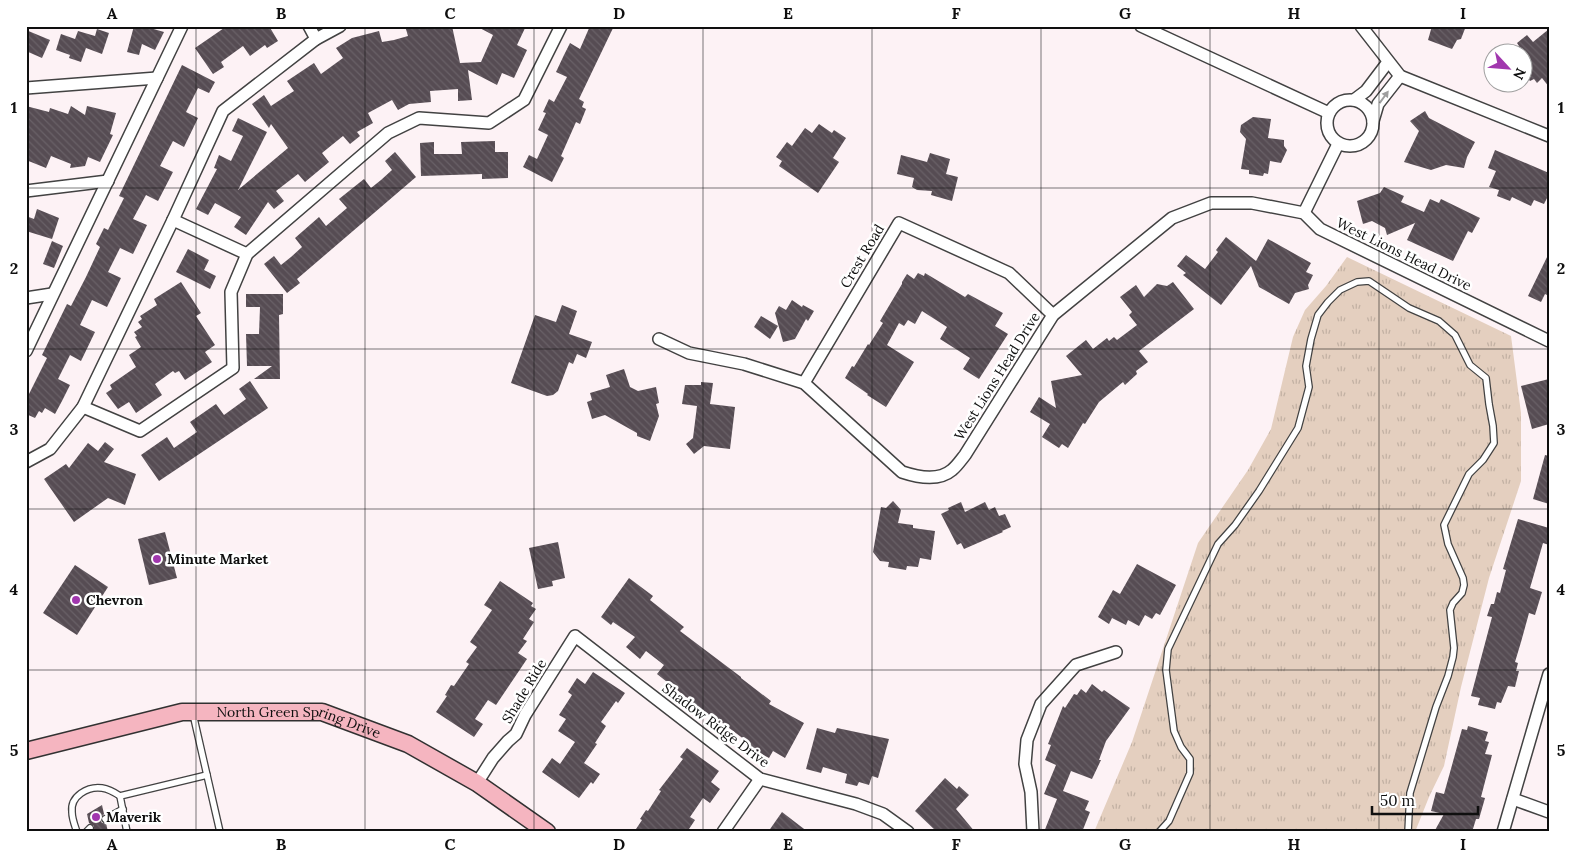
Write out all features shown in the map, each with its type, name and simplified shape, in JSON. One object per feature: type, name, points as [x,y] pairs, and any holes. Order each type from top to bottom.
[{"type":"main road","name":"North Green Spring Drive","points":[[26,751],[182,712],[322,712],[408,744],[477,783],[547,832]]},
{"type":"street","points":[[26,351],[182,26]]},
{"type":"street","points":[[309,26],[316,39]]},
{"type":"street","points":[[26,462],[50,448],[83,407],[223,111],[316,39],[340,26]]},
{"type":"street","points":[[83,407],[140,431],[233,368],[231,292],[247,254],[388,133],[419,118],[489,123],[524,100],[561,26]]},
{"type":"street","points":[[1142,26],[1329,113]]},
{"type":"street","points":[[1361,26],[1400,76],[1549,136]]},
{"type":"street","points":[[1388,62],[1366,91],[1354,100],[1339,103],[1329,113],[1326,120],[1329,135],[1338,144],[1349,147],[1357,146],[1364,142],[1369,136],[1378,104],[1400,76]]},
{"type":"street","points":[[26,88],[157,78]]},
{"type":"street","points":[[1354,100],[1367,107],[1373,121]]},
{"type":"street","points":[[1304,213],[1338,144]]},
{"type":"street","points":[[26,191],[108,181]]},
{"type":"street","name":"West Lions Head Drive","points":[[804,383],[902,472],[916,477],[934,477],[951,471],[965,455],[1053,315],[1172,218],[1211,203],[1252,202],[1304,213],[1320,229],[1549,341]]},
{"type":"street","points":[[172,220],[247,254]]},
{"type":"street","name":"Crest Road","points":[[804,383],[899,223],[1009,273],[1053,315]]},
{"type":"street","points":[[26,298],[52,294]]},
{"type":"street","points":[[659,340],[689,353],[744,364],[804,383]]},
{"type":"street","name":"Shadow Ridge Drive","points":[[575,636],[760,779],[865,807],[883,814],[908,832]]},
{"type":"street","name":"Shade Ride","points":[[477,783],[493,758],[516,734],[525,715],[575,636]]},
{"type":"street","points":[[1033,832],[1031,792],[1025,764],[1027,740],[1041,704],[1076,666],[1116,652]]},
{"type":"street","points":[[1503,832],[1549,674]]},
{"type":"street","points":[[723,832],[760,779]]},
{"type":"street","points":[[1512,799],[1549,812]]},
{"type":"lane","points":[[1159,832],[1169,821],[1190,773],[1190,759],[1181,747],[1174,731],[1166,670],[1168,650],[1218,544],[1235,525],[1298,428],[1309,387],[1306,366],[1318,315],[1340,290],[1356,282],[1369,281],[1409,308],[1439,321],[1455,335],[1470,364],[1486,378],[1493,426],[1494,443],[1483,460],[1469,474],[1444,525],[1448,544],[1463,578],[1464,585],[1462,593],[1453,603],[1450,610],[1454,648],[1453,657],[1410,793],[1408,832]]},
{"type":"lane","points":[[192,712],[220,832]]},
{"type":"lane","points":[[120,796],[207,775]]},
{"type":"lane","points":[[77,832],[71,811],[75,800],[82,791],[99,787],[109,789],[120,796],[127,832]]},
{"type":"lane","points":[[105,819],[123,809]]},
{"type":"green space","points":[[1347,257],[1511,336],[1521,413],[1521,481],[1489,578],[1461,687],[1444,766],[1415,832],[1094,832],[1132,742],[1198,543],[1248,470],[1271,429],[1293,337],[1305,310],[1326,286]]},
{"type":"building","points":[[134,26],[143,26],[164,32],[155,50],[142,44],[139,55],[127,52]]},
{"type":"building","points":[[227,26],[269,26],[278,41],[267,48],[265,45],[250,56],[243,46],[221,62],[224,67],[213,74],[195,48]]},
{"type":"building","points":[[405,26],[452,26],[460,63],[481,62],[493,35],[476,26],[526,26],[517,45],[527,50],[514,78],[502,73],[497,85],[468,70],[472,100],[458,101],[458,89],[430,91],[431,102],[409,104],[398,110],[392,100],[368,113],[373,123],[357,132],[360,136],[350,144],[343,136],[322,153],[329,162],[305,182],[298,174],[276,191],[284,201],[274,209],[268,202],[246,235],[234,227],[241,217],[215,203],[208,215],[196,209],[217,169],[214,168],[219,155],[231,161],[243,136],[232,131],[238,118],[267,132],[238,190],[288,148],[271,124],[269,128],[252,104],[264,95],[271,106],[294,91],[287,81],[314,63],[321,74],[343,58],[336,48],[352,38],[379,31],[382,42],[394,40],[408,36]]},
{"type":"building","points":[[590,26],[614,26],[579,99],[584,102],[582,107],[586,109],[580,124],[576,122],[561,156],[564,158],[552,182],[523,167],[529,155],[537,159],[548,135],[538,130],[546,113],[543,112],[549,99],[554,102],[567,77],[556,72],[564,55],[570,43],[580,49]]},
{"type":"building","points":[[1432,26],[1466,26],[1461,39],[1457,40],[1452,49],[1428,40]]},
{"type":"building","points":[[97,29],[109,33],[102,54],[86,48],[81,62],[69,58],[70,55],[56,50],[61,34],[75,39],[78,31],[95,36]]},
{"type":"building","points":[[1549,29],[1549,87],[1542,78],[1537,83],[1534,79],[1532,80],[1532,42],[1518,42],[1527,35],[1533,42]]},
{"type":"building","points":[[26,30],[50,40],[42,58],[26,51]]},
{"type":"building","points":[[182,65],[215,82],[209,93],[198,88],[186,112],[198,118],[184,147],[173,141],[160,166],[173,172],[158,201],[146,195],[133,219],[147,225],[133,254],[120,248],[108,272],[121,278],[107,307],[92,300],[80,325],[95,332],[81,361],[70,355],[58,379],[70,385],[62,401],[55,414],[45,408],[42,413],[39,411],[35,418],[26,414],[26,400],[47,358],[42,355],[67,304],[71,306],[86,277],[100,247],[96,244],[104,228],[108,230],[124,198],[119,196]]},
{"type":"building","points":[[26,106],[49,112],[50,108],[68,114],[71,106],[85,115],[87,106],[116,113],[110,134],[113,135],[100,162],[88,157],[85,166],[70,168],[71,164],[51,156],[46,168],[26,160]]},
{"type":"building","points":[[1425,111],[1429,118],[1475,142],[1467,157],[1464,168],[1446,165],[1431,170],[1404,162],[1419,131],[1410,121]]},
{"type":"building","points":[[1253,117],[1271,119],[1268,138],[1284,140],[1284,146],[1287,150],[1281,163],[1270,161],[1268,174],[1264,173],[1263,176],[1249,174],[1249,170],[1241,169],[1246,139],[1240,132],[1241,125]]},
{"type":"building","points":[[819,124],[832,133],[834,130],[846,138],[833,158],[839,162],[818,193],[779,166],[782,161],[776,157],[787,142],[792,146],[805,128],[812,133]]},
{"type":"building","points":[[495,141],[495,152],[508,152],[508,178],[482,179],[482,174],[421,176],[420,143],[434,142],[434,154],[462,154],[461,142]]},
{"type":"building","points":[[1495,150],[1549,173],[1549,194],[1544,204],[1534,200],[1531,206],[1512,197],[1510,201],[1497,196],[1499,190],[1489,187],[1496,171],[1488,168]]},
{"type":"building","points":[[395,152],[416,177],[297,279],[300,283],[287,293],[264,264],[274,256],[281,265],[291,257],[302,247],[295,238],[319,217],[326,226],[347,208],[339,199],[364,179],[371,188],[392,170],[385,161]]},
{"type":"building","points":[[930,153],[950,159],[946,174],[958,177],[952,201],[931,195],[932,191],[917,190],[912,187],[914,178],[897,174],[901,155],[927,162]]},
{"type":"building","points":[[1384,187],[1404,196],[1401,202],[1424,212],[1430,199],[1439,203],[1441,199],[1480,218],[1472,233],[1468,231],[1453,261],[1407,240],[1415,223],[1387,235],[1385,228],[1372,221],[1363,224],[1357,201],[1380,193]]},
{"type":"building","points":[[37,209],[59,218],[52,239],[26,231],[26,216],[34,219]]},
{"type":"building","points":[[1226,237],[1256,261],[1268,239],[1311,263],[1306,272],[1313,275],[1308,285],[1309,289],[1295,293],[1289,304],[1259,287],[1251,266],[1221,305],[1183,275],[1186,273],[1177,266],[1186,255],[1205,269],[1218,252],[1216,250]]},
{"type":"building","points":[[52,241],[63,246],[54,268],[43,264]]},
{"type":"building","points":[[188,249],[209,260],[204,270],[216,276],[210,289],[176,272]]},
{"type":"building","points":[[1549,253],[1549,296],[1545,294],[1541,302],[1528,296]]},
{"type":"building","points":[[918,273],[924,276],[925,273],[965,297],[968,294],[1003,313],[995,326],[1008,334],[979,379],[963,369],[970,358],[940,339],[947,327],[922,311],[915,324],[908,320],[904,326],[899,323],[887,345],[914,362],[886,407],[845,378],[883,323],[880,321],[907,274],[914,279]]},
{"type":"building","points":[[181,282],[201,313],[196,316],[215,345],[205,352],[212,362],[185,380],[179,371],[175,373],[173,371],[155,384],[162,395],[136,413],[129,402],[118,409],[106,393],[112,389],[110,385],[136,367],[129,355],[141,347],[134,332],[142,327],[138,322],[142,319],[140,316],[157,305],[154,299]]},
{"type":"building","points":[[1173,282],[1194,309],[1139,351],[1148,362],[1136,371],[1137,374],[1125,385],[1123,382],[1099,402],[1085,424],[1083,423],[1068,448],[1062,444],[1059,448],[1042,437],[1050,424],[1030,412],[1039,397],[1056,408],[1051,381],[1082,375],[1066,356],[1086,340],[1093,349],[1107,338],[1109,341],[1114,337],[1117,340],[1137,325],[1129,315],[1132,312],[1120,297],[1136,285],[1144,297],[1157,284],[1167,286]]},
{"type":"building","points":[[246,294],[283,294],[283,314],[279,315],[280,379],[254,379],[272,366],[247,366],[246,334],[259,334],[260,307],[246,307]]},
{"type":"building","points":[[792,300],[802,307],[803,305],[814,311],[808,321],[806,319],[795,339],[783,342],[775,313],[779,306],[786,310]]},
{"type":"building","points":[[562,305],[577,311],[569,334],[592,342],[586,358],[577,354],[573,364],[569,362],[558,391],[553,395],[547,396],[511,383],[535,315],[556,322]]},
{"type":"building","points":[[761,316],[778,326],[770,339],[754,327]]},
{"type":"building","points":[[624,369],[630,387],[638,391],[656,387],[659,403],[656,404],[659,416],[650,441],[637,436],[637,433],[605,415],[592,419],[587,402],[592,400],[590,393],[610,387],[606,375]]},
{"type":"building","points":[[1549,379],[1549,424],[1532,429],[1521,386]]},
{"type":"building","points":[[250,381],[268,408],[159,481],[141,455],[167,437],[174,448],[197,432],[190,422],[216,404],[224,415],[246,399],[239,389]]},
{"type":"building","points":[[701,382],[713,383],[710,404],[735,407],[730,449],[704,446],[694,454],[686,444],[693,438],[697,406],[682,404],[685,385],[701,385]]},
{"type":"building","points":[[105,442],[114,449],[104,462],[136,474],[125,505],[108,498],[74,522],[44,479],[66,464],[69,468],[88,443],[98,451]]},
{"type":"building","points":[[1545,455],[1549,456],[1549,504],[1533,499]]},
{"type":"building","points":[[893,501],[901,510],[898,523],[913,525],[913,528],[935,531],[931,560],[920,558],[918,567],[907,566],[906,570],[888,567],[889,562],[880,561],[873,552],[881,507],[886,508]]},
{"type":"building","points":[[961,502],[965,512],[985,502],[989,510],[995,507],[999,516],[1005,514],[1011,527],[964,549],[961,543],[957,545],[941,514],[949,510],[948,508]]},
{"type":"building","points":[[1518,519],[1549,528],[1549,545],[1543,543],[1530,588],[1542,592],[1535,615],[1529,613],[1515,662],[1518,663],[1516,671],[1519,671],[1515,687],[1508,686],[1501,703],[1497,702],[1495,709],[1478,705],[1480,698],[1471,696],[1492,617],[1487,616],[1491,604],[1494,604],[1497,592],[1500,593],[1506,570],[1503,569]]},
{"type":"building","name":"Minute Market","points":[[165,532],[177,578],[149,585],[138,539]]},
{"type":"building","points":[[558,542],[565,578],[552,581],[553,586],[538,589],[529,548]]},
{"type":"building","points":[[1137,564],[1176,585],[1160,615],[1156,613],[1152,619],[1145,615],[1139,626],[1128,620],[1126,625],[1112,618],[1109,624],[1098,617],[1113,590],[1120,594]]},
{"type":"building","name":"Chevron","points":[[75,565],[108,587],[77,635],[43,613]]},
{"type":"building","points":[[629,578],[653,596],[650,600],[684,627],[680,631],[771,701],[769,704],[804,723],[785,758],[773,751],[769,758],[747,746],[749,743],[712,715],[711,717],[657,674],[664,665],[646,651],[640,659],[626,647],[635,637],[613,622],[611,625],[601,617]]},
{"type":"building","points":[[500,581],[533,603],[531,606],[536,609],[529,619],[534,622],[523,639],[527,641],[518,653],[527,659],[496,705],[488,700],[475,719],[483,724],[474,737],[436,712],[447,696],[445,695],[451,685],[454,686],[469,664],[466,662],[477,647],[470,642],[492,610],[484,605]]},
{"type":"building","points":[[593,672],[625,693],[618,703],[616,701],[601,722],[606,726],[584,763],[600,774],[593,784],[591,782],[579,798],[542,772],[552,758],[560,764],[575,742],[558,731],[566,719],[559,715],[572,695],[568,692],[577,678],[585,684]]},
{"type":"building","points":[[1092,684],[1130,708],[1106,741],[1099,760],[1101,760],[1092,779],[1071,771],[1063,791],[1089,801],[1085,810],[1090,812],[1082,832],[1044,832],[1057,799],[1044,794],[1056,765],[1045,760],[1051,745],[1048,744],[1063,706],[1065,708],[1074,694],[1077,695],[1081,689],[1086,693]]},
{"type":"building","points":[[1468,726],[1488,732],[1485,741],[1489,742],[1485,754],[1492,755],[1481,797],[1485,798],[1479,819],[1476,819],[1472,832],[1434,832],[1444,814],[1431,811],[1436,792],[1444,794],[1462,729],[1467,730]]},
{"type":"building","points":[[817,728],[835,733],[837,728],[889,739],[878,778],[872,776],[869,785],[859,782],[857,786],[845,783],[847,774],[823,767],[821,773],[806,769]]},
{"type":"building","points":[[687,748],[719,771],[711,782],[720,789],[710,803],[703,798],[690,817],[695,820],[687,832],[634,832],[642,820],[640,819],[646,810],[648,811],[661,791],[659,790],[683,759],[680,757]]},
{"type":"building","points":[[945,778],[957,789],[959,786],[969,795],[956,809],[975,832],[937,832],[915,811]]},
{"type":"building","name":"Maverik","points":[[102,805],[104,814],[100,819],[102,823],[106,823],[108,832],[93,832],[94,826],[89,823],[87,814]]},
{"type":"building","points":[[782,812],[808,832],[768,832]]},
{"type":"place","name":"Minute Market","points":[[157,559]]},
{"type":"place","name":"Chevron","points":[[76,600]]},
{"type":"place","name":"Maverik","points":[[96,817]]}]
